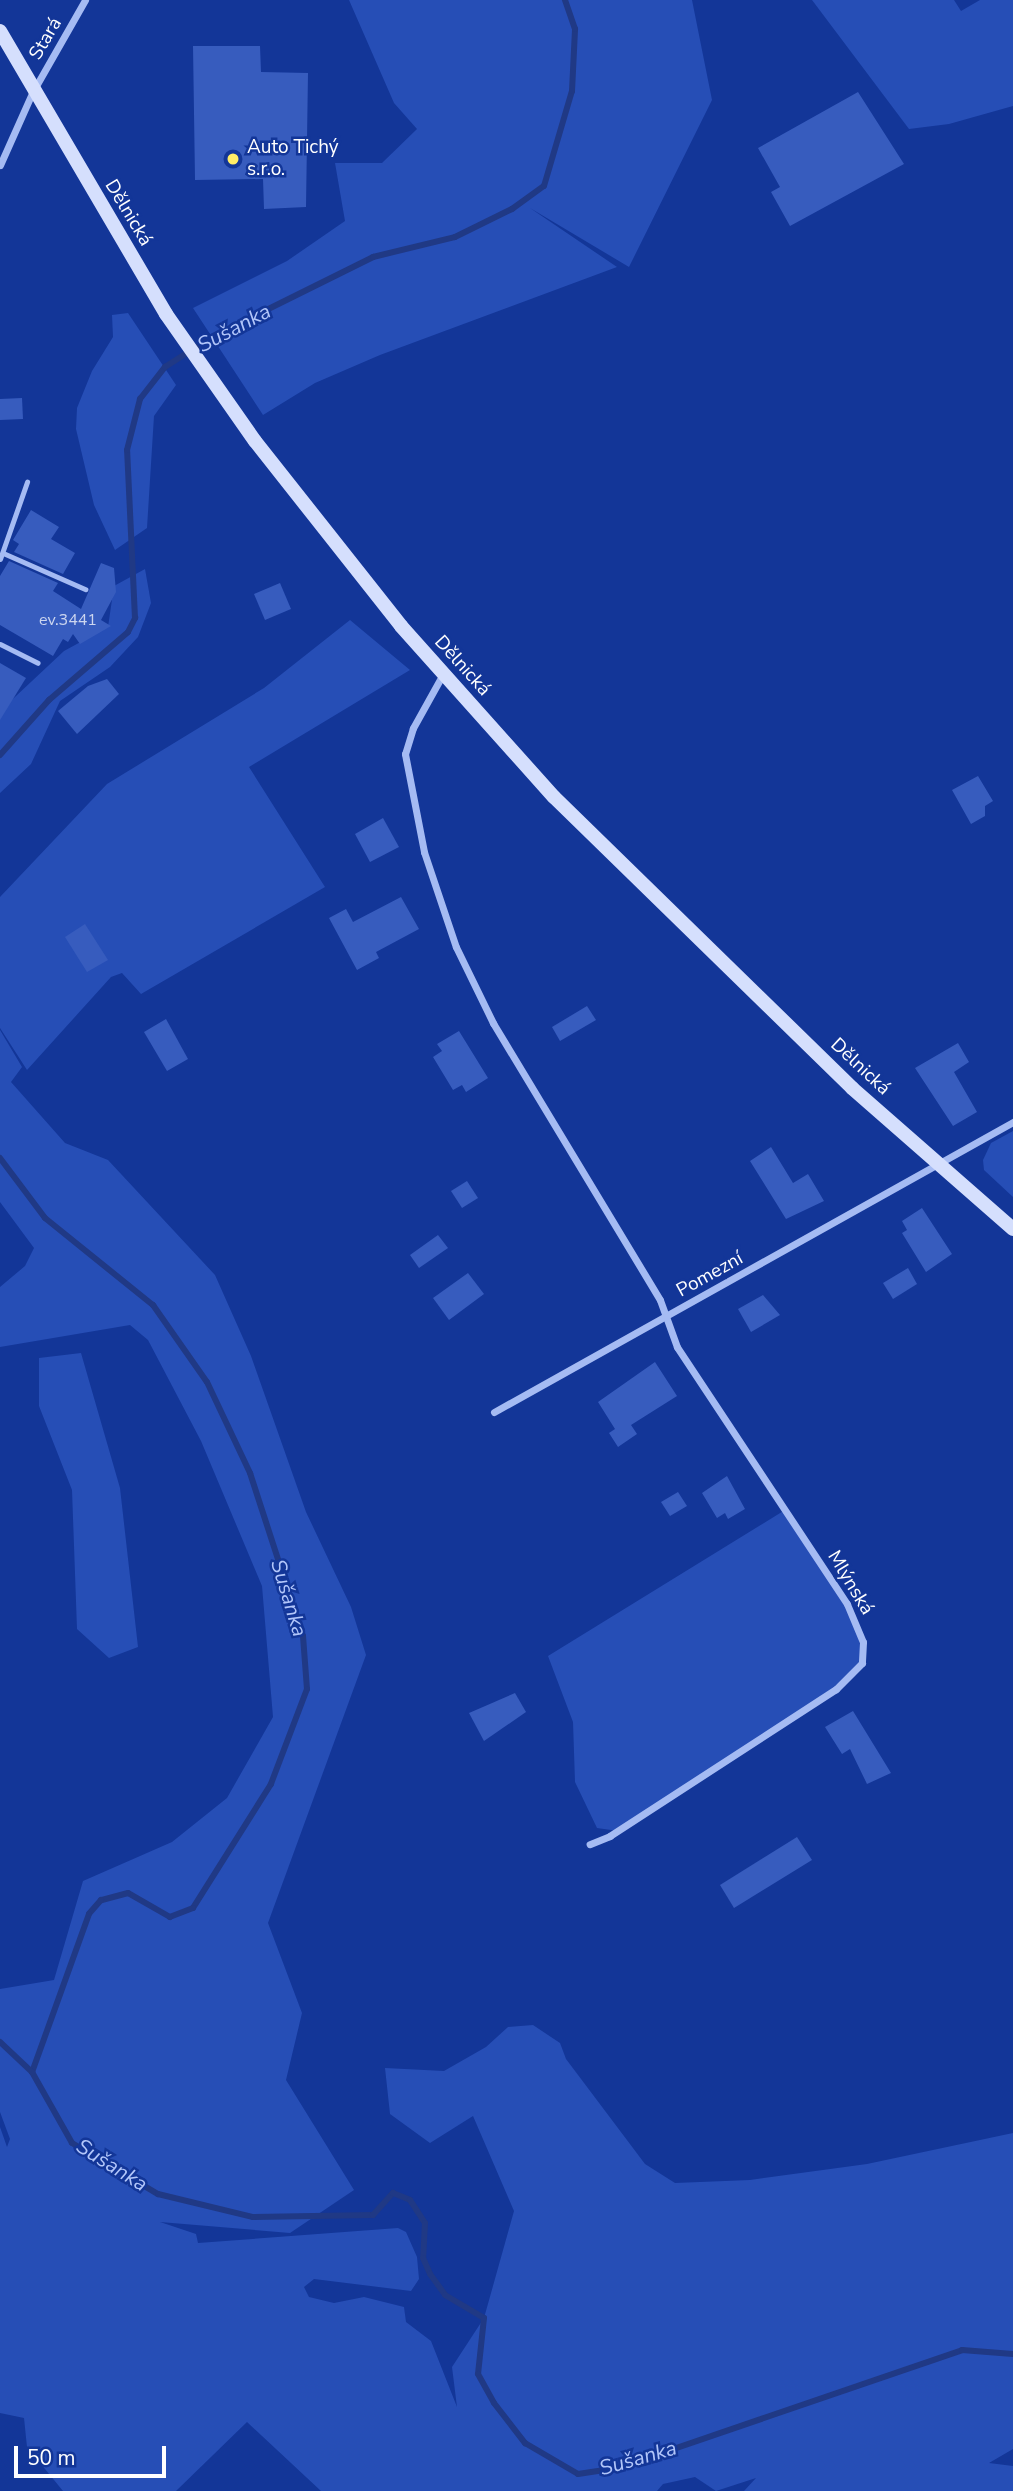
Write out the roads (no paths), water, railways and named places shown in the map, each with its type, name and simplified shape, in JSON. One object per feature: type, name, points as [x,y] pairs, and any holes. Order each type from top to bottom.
[{"type":"main road","name":"Dělnická","points":[[0,31],[32,93],[166,314],[239,418],[443,673],[554,797],[852,1088],[1013,1229]]},
{"type":"street","name":"Stará","points":[[0,165],[32,93],[85,0]]},
{"type":"street","name":"Mlýnská","points":[[443,673],[413,728],[405,754],[421,840],[443,909],[493,1023],[667,1317],[677,1347],[719,1415],[847,1604],[863,1642],[862,1663],[836,1689],[610,1836],[590,1844]]},
{"type":"street","name":"Pomezní","points":[[494,1412],[1013,1122]]},
{"type":"lane","points":[[27,482],[1,556],[85,589]]},
{"type":"lane","points":[[0,644],[38,663]]},
{"type":"waterway","name":"Sušanka","points":[[0,755],[49,700],[128,632],[135,618],[127,450],[140,399],[165,367],[212,337],[373,257],[455,237],[512,209],[544,186],[572,91],[575,29],[565,0]]},
{"type":"waterway","name":"Sušanka","points":[[0,1158],[45,1218],[153,1305],[207,1382],[250,1473],[303,1636],[307,1689],[271,1784],[193,1908],[170,1917],[128,1893],[101,1900],[89,1914],[32,2072],[72,2143],[158,2194],[253,2217],[373,2215],[393,2193],[410,2200],[425,2223],[423,2258],[430,2274],[445,2295],[484,2318],[478,2374],[494,2403],[525,2443],[578,2474],[618,2468],[962,2350],[1013,2354]]},
{"type":"waterway","points":[[0,2042],[32,2072]]},
{"type":"place","name":"Auto Tichý s.r.o.","points":[[233,159]]}]
